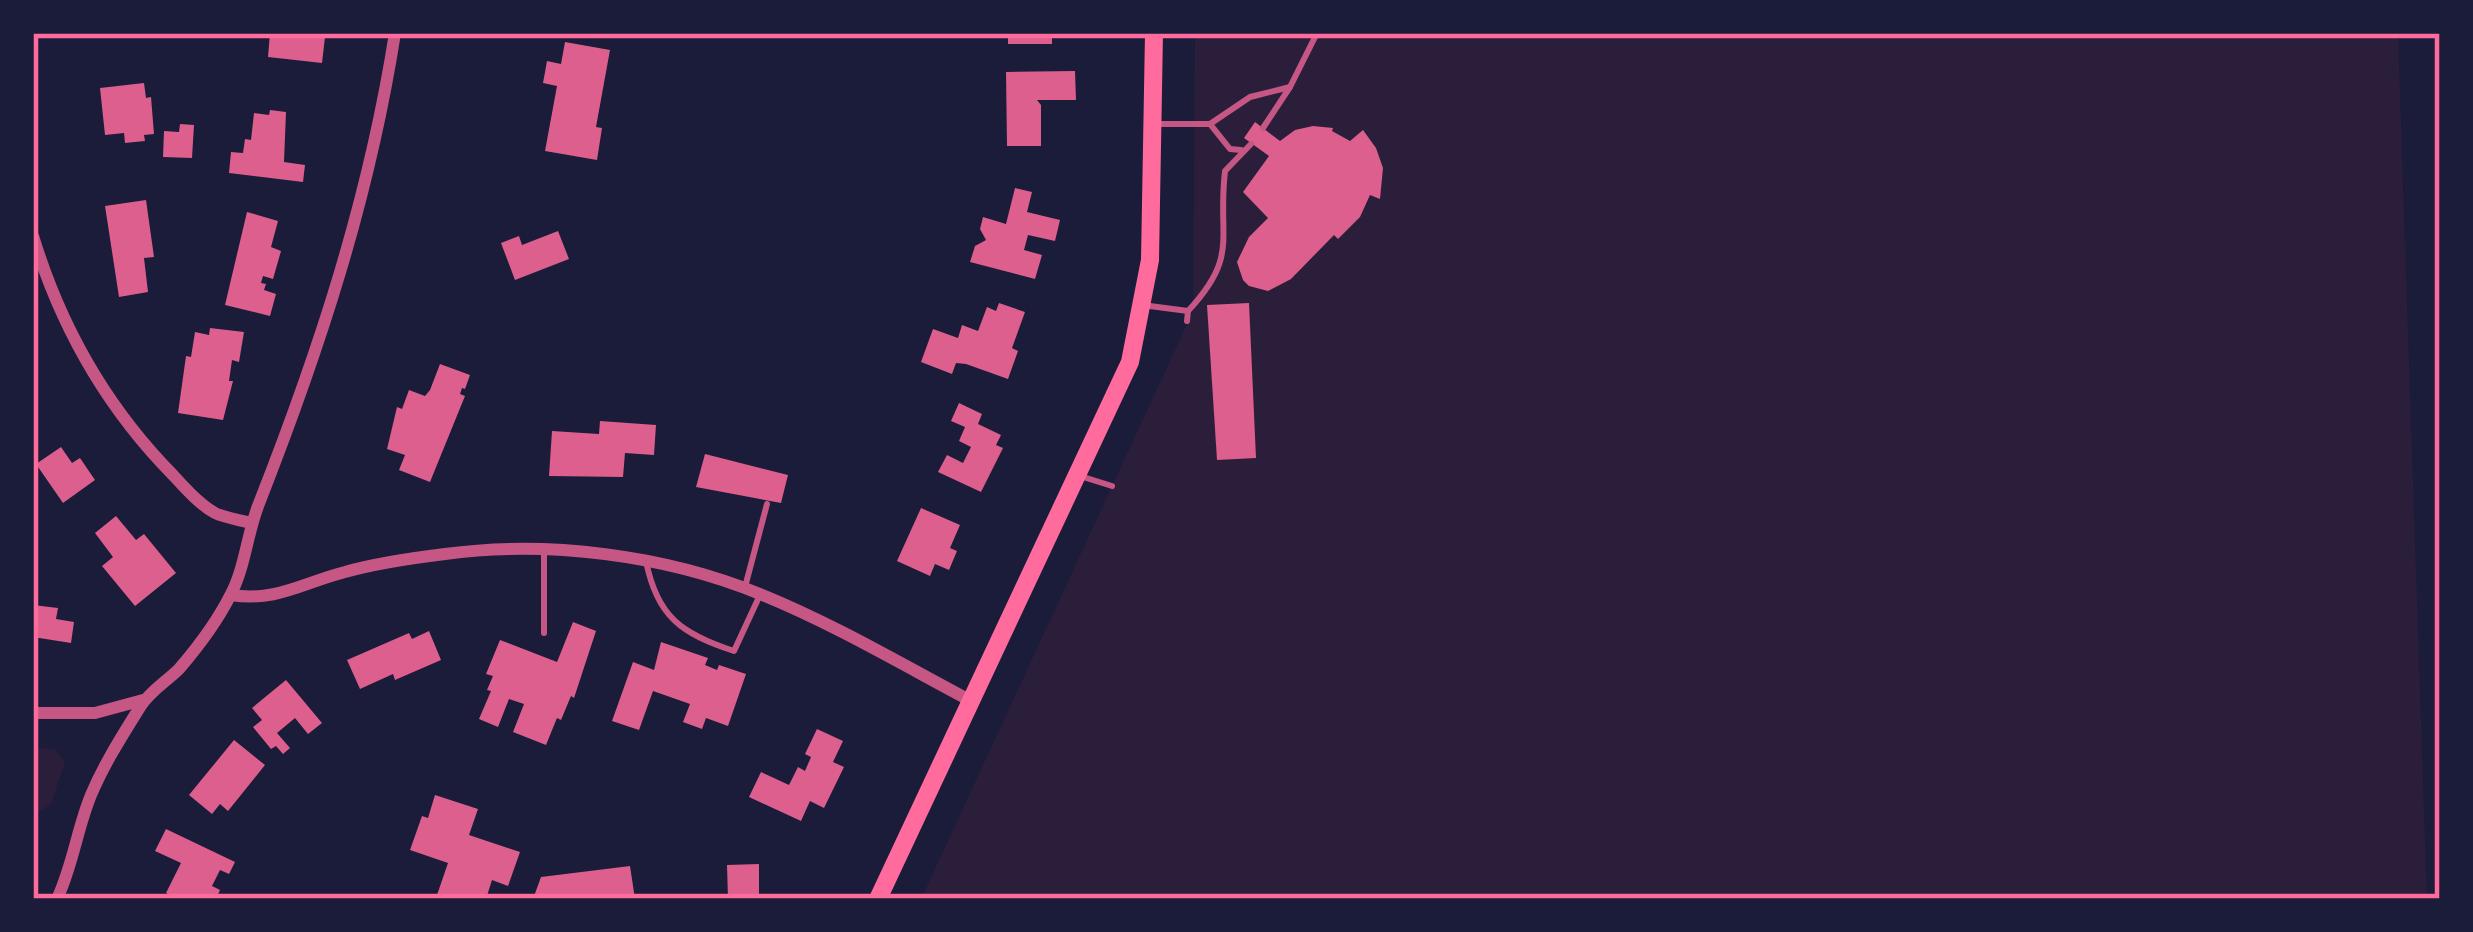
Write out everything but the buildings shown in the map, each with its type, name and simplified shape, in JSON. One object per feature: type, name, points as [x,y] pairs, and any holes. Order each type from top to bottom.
[{"type":"main road","points":[[878,899],[1130,362],[1154,202],[1154,33]]},
{"type":"street","points":[[57,899],[90,797],[145,700],[178,668],[231,595],[251,523],[349,255],[384,106],[395,33]]},
{"type":"street","points":[[33,236],[60,314],[126,423],[215,513],[251,523]]},
{"type":"street","points":[[231,595],[259,599],[346,572],[449,553],[544,552],[646,561],[761,594],[973,702]]},
{"type":"street","points":[[33,713],[95,713],[145,700]]},
{"type":"lane","points":[[1263,128],[1317,33]]},
{"type":"lane","points":[[1154,124],[1210,124],[1250,97],[1290,87]]},
{"type":"lane","points":[[1186,321],[1188,310],[1223,263],[1225,171],[1249,146],[1230,149],[1210,124]]},
{"type":"lane","points":[[1142,305],[1188,310]]},
{"type":"lane","points":[[1076,475],[1112,486]]},
{"type":"lane","points":[[745,588],[767,504]]},
{"type":"lane","points":[[544,552],[544,633]]},
{"type":"lane","points":[[646,561],[651,585],[665,612],[698,639],[734,651],[761,594]]},
{"type":"shaded area","points":[[1195,33],[2398,33],[2427,899],[921,899],[1193,311]]},
{"type":"shaded area","points":[[33,747],[56,750],[65,762],[51,804],[41,811],[33,808]]}]
